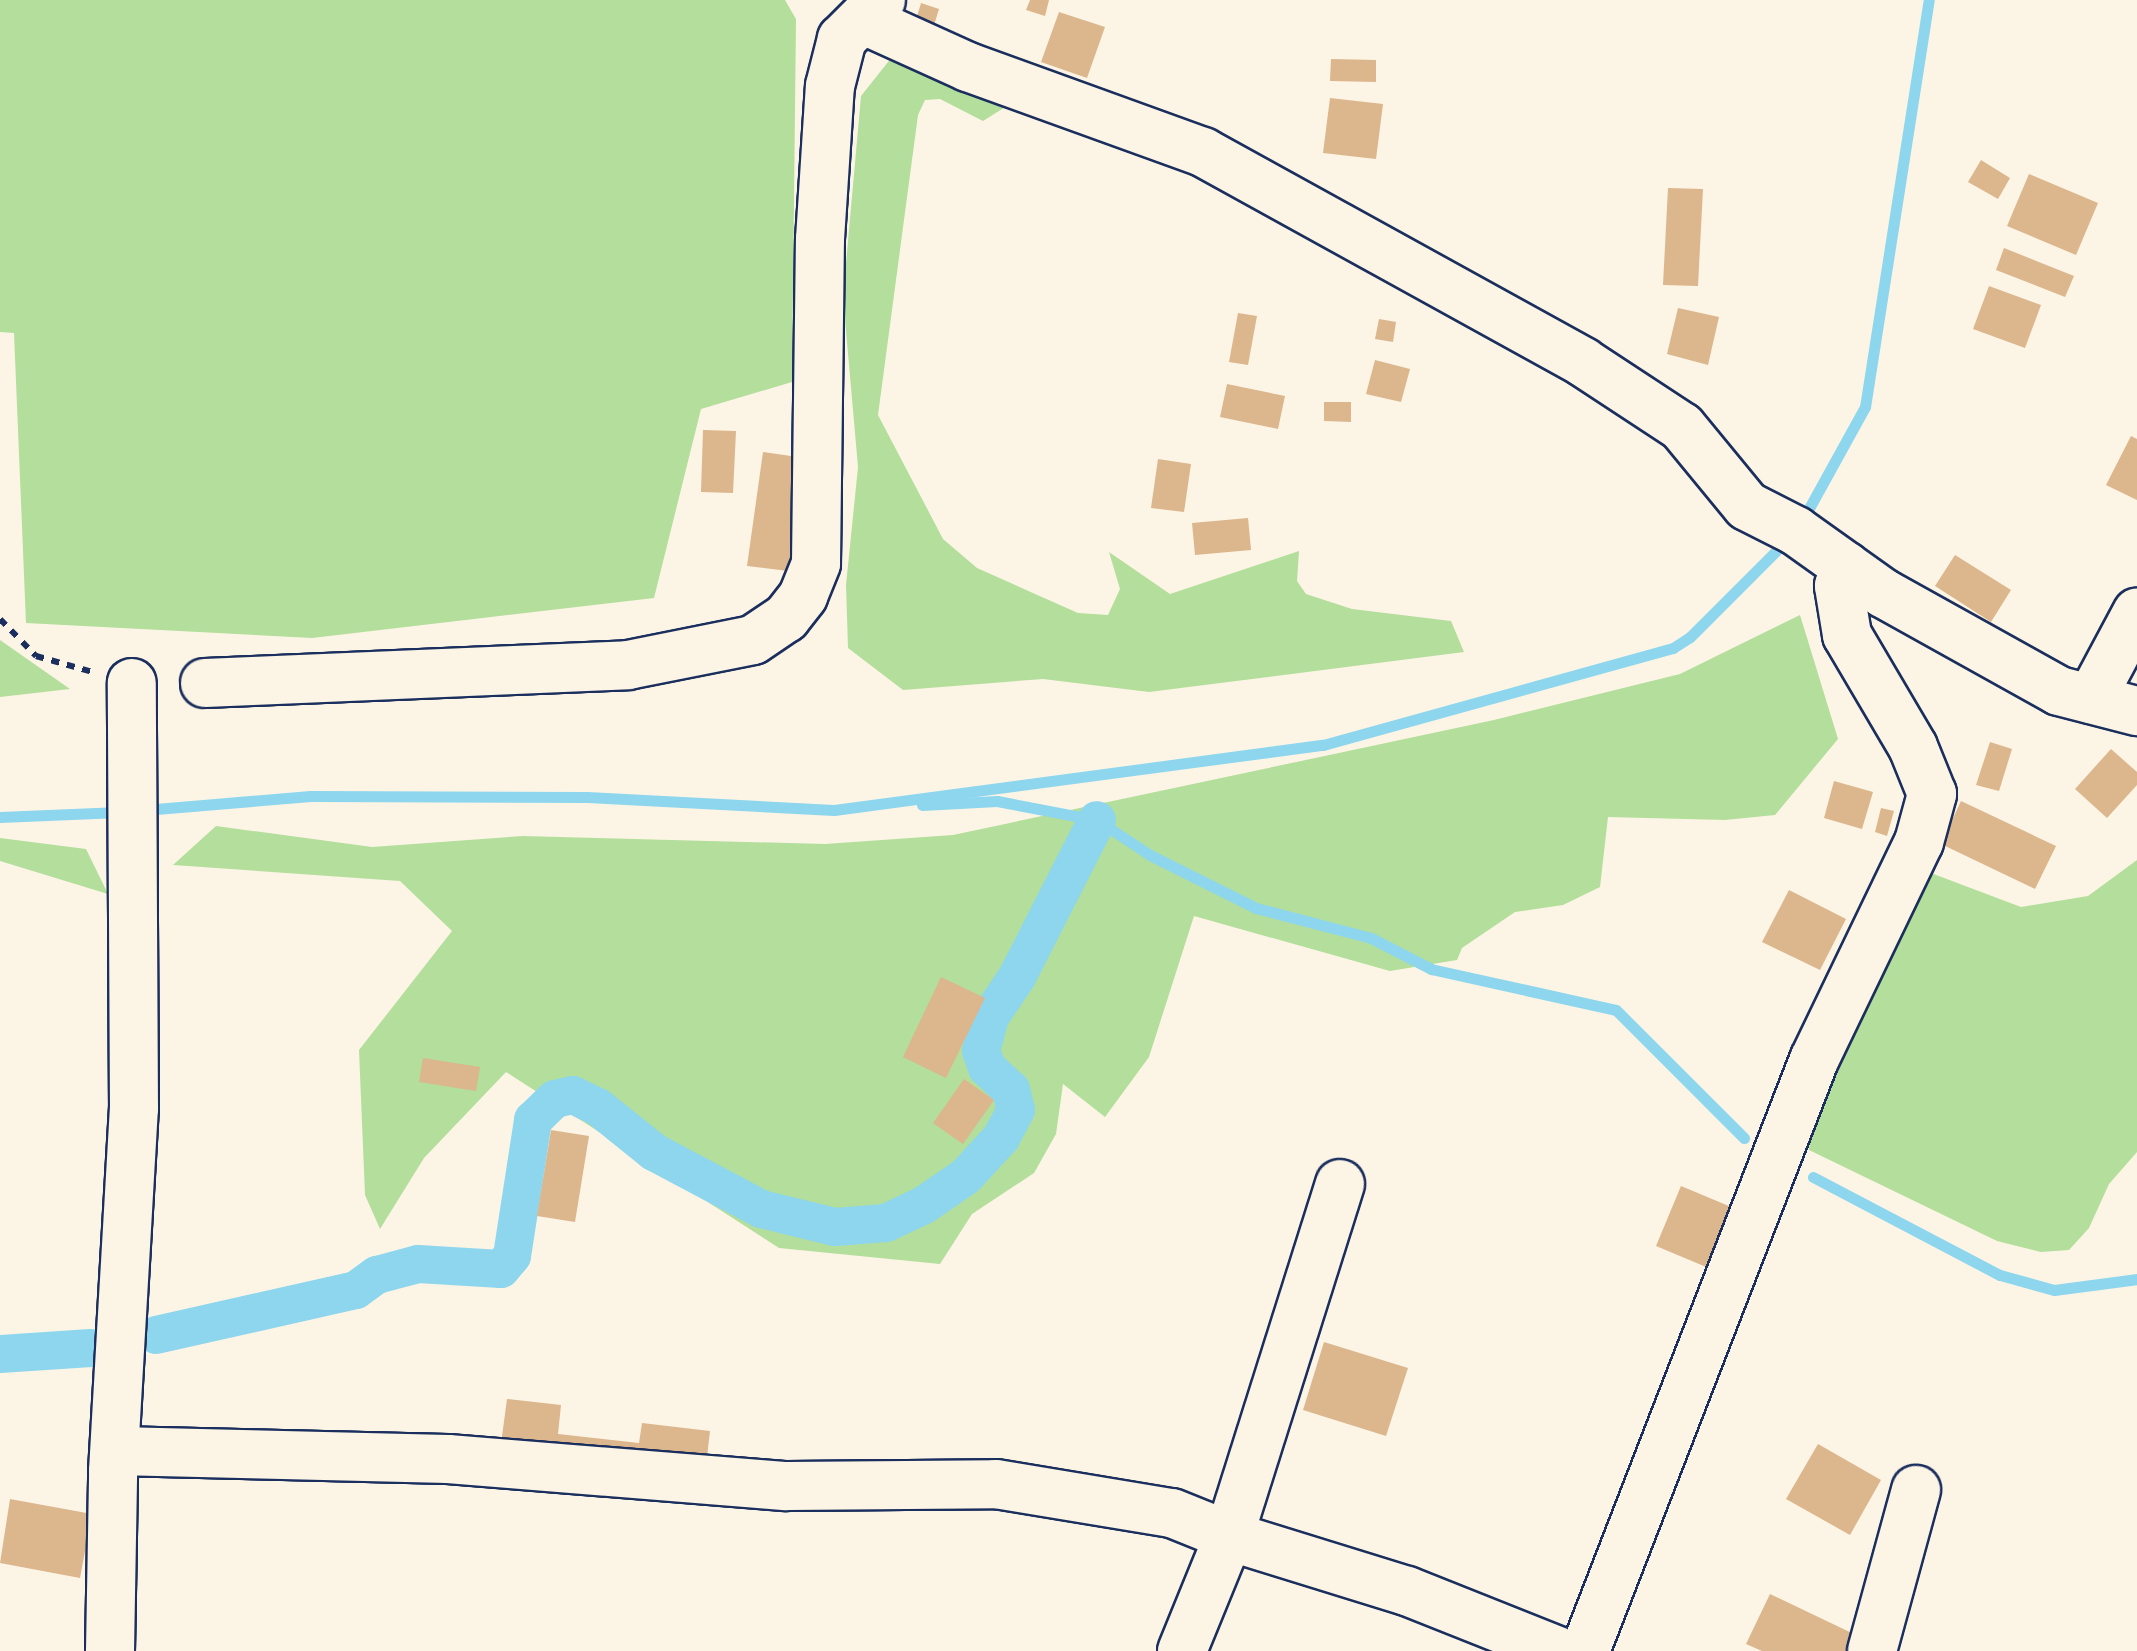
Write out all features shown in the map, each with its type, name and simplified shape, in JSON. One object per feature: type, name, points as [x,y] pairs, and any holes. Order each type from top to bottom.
[{"type":"street","points":[[206,683],[628,666],[753,640],[786,618],[803,596],[816,564],[820,239],[830,86],[842,39],[872,10],[968,68],[1204,152],[1566,353],[1682,427],[1747,506],[1796,531],[1883,592],[2059,691],[2137,711]]},
{"type":"street","points":[[1585,1651],[1814,1060],[1919,842],[1932,794],[1912,747],[1847,635],[1839,586],[1846,566]]},
{"type":"street","points":[[2090,699],[2137,613]]},
{"type":"street","points":[[110,1651],[134,1109],[136,873],[132,683]]},
{"type":"street","points":[[1182,1651],[1229,1536],[1340,1184]]},
{"type":"street","points":[[117,1451],[448,1458],[787,1486],[996,1484],[1172,1514],[1229,1536],[1408,1592],[1558,1651]]},
{"type":"street","points":[[1872,1651],[1916,1490]]},
{"type":"green space","points":[[0,0],[785,0],[796,19],[792,382],[701,409],[654,598],[312,638],[26,623],[14,333],[0,332]]},
{"type":"green space","points":[[892,57],[1018,99],[983,121],[940,99],[925,100],[918,115],[878,415],[943,539],[977,568],[1078,613],[1108,615],[1120,589],[1109,552],[1170,594],[1299,551],[1297,581],[1306,594],[1352,609],[1451,621],[1464,652],[1149,692],[1043,679],[903,690],[848,648],[846,585],[858,467],[843,297],[861,96]]},
{"type":"green space","points":[[1800,615],[1838,739],[1775,815],[1725,820],[1608,817],[1600,887],[1563,905],[1515,912],[1462,948],[1457,960],[1390,971],[1194,916],[1149,1057],[1105,1117],[1063,1084],[1056,1134],[1034,1173],[972,1214],[940,1264],[779,1248],[506,1072],[424,1158],[380,1229],[365,1195],[359,1050],[452,931],[400,881],[173,865],[216,826],[372,847],[523,836],[825,844],[953,835],[1494,720],[1680,674]]},
{"type":"green space","points":[[0,640],[70,689],[0,697]]},
{"type":"green space","points":[[0,838],[86,849],[108,894],[0,861]]},
{"type":"green space","points":[[2137,860],[2137,1152],[2109,1184],[2089,1228],[2069,1250],[2041,1252],[1997,1241],[1809,1150],[1813,1103],[1923,870],[2021,907],[2088,896]]},
{"type":"building","points":[[1030,0],[1049,0],[1045,16],[1026,10]]},
{"type":"building","points":[[921,3],[939,9],[931,35],[913,30]]},
{"type":"building","points":[[1059,12],[1105,27],[1087,78],[1041,62]]},
{"type":"building","points":[[1331,59],[1376,60],[1376,82],[1330,81]]},
{"type":"building","points":[[1330,98],[1383,104],[1376,159],[1323,153]]},
{"type":"building","points":[[1981,160],[2010,178],[1998,199],[1968,182]]},
{"type":"building","points":[[2029,174],[2098,203],[2076,255],[2007,226]]},
{"type":"building","points":[[1668,188],[1703,189],[1698,286],[1663,285]]},
{"type":"building","points":[[2004,248],[2074,276],[2065,297],[1996,270]]},
{"type":"building","points":[[1989,286],[2041,305],[2025,348],[1973,329]]},
{"type":"building","points":[[1678,308],[1719,317],[1708,365],[1667,354]]},
{"type":"building","points":[[1238,313],[1257,316],[1248,365],[1229,362]]},
{"type":"building","points":[[1379,319],[1396,322],[1393,342],[1375,339]]},
{"type":"building","points":[[1375,360],[1410,369],[1401,402],[1366,394]]},
{"type":"building","points":[[1227,384],[1285,396],[1278,429],[1220,417]]},
{"type":"building","points":[[1324,402],[1351,402],[1351,422],[1324,421]]},
{"type":"building","points":[[703,430],[736,431],[733,493],[701,492]]},
{"type":"building","points":[[2131,436],[2137,439],[2137,500],[2106,485]]},
{"type":"building","points":[[763,452],[812,459],[796,572],[747,566]]},
{"type":"building","points":[[1158,459],[1191,464],[1184,512],[1151,508]]},
{"type":"building","points":[[1248,518],[1251,550],[1195,555],[1192,523]]},
{"type":"building","points":[[1955,555],[2011,590],[1991,622],[1935,586]]},
{"type":"building","points":[[1990,742],[2012,749],[1999,791],[1976,785]]},
{"type":"building","points":[[2111,749],[2137,772],[2137,785],[2107,818],[2075,789]]},
{"type":"building","points":[[1834,781],[1873,792],[1862,829],[1824,818]]},
{"type":"building","points":[[1961,801],[2056,846],[2035,889],[1941,844]]},
{"type":"building","points":[[1881,808],[1894,811],[1887,836],[1875,832]]},
{"type":"building","points":[[1789,890],[1846,919],[1820,970],[1762,942]]},
{"type":"building","points":[[941,977],[985,998],[946,1078],[903,1057]]},
{"type":"building","points":[[423,1058],[480,1067],[476,1091],[419,1082]]},
{"type":"building","points":[[964,1079],[994,1100],[963,1144],[933,1123]]},
{"type":"building","points":[[551,1130],[589,1136],[575,1222],[537,1216]]},
{"type":"building","points":[[1681,1186],[1736,1209],[1711,1269],[1656,1246]]},
{"type":"building","points":[[1324,1342],[1408,1368],[1386,1436],[1303,1410]]},
{"type":"building","points":[[507,1399],[561,1405],[558,1434],[639,1443],[642,1423],[710,1431],[705,1474],[500,1451]]},
{"type":"building","points":[[1818,1444],[1881,1480],[1850,1535],[1786,1499]]},
{"type":"building","points":[[10,1499],[92,1514],[80,1578],[0,1563]]},
{"type":"building","points":[[1770,1594],[1856,1635],[1849,1651],[1762,1651],[1746,1644]]},
{"type":"waterway","points":[[1802,521],[1865,407],[1929,0]]},
{"type":"waterway","points":[[144,810],[310,796],[587,797],[834,810],[1323,745],[1673,648],[1690,637],[1788,539]]},
{"type":"waterway","points":[[922,805],[997,801],[1097,820],[1150,855],[1256,908],[1371,938],[1431,969],[1616,1010],[1744,1138]]},
{"type":"waterway","points":[[0,817],[120,812]]},
{"type":"waterway","points":[[156,1335],[356,1290],[377,1275],[418,1264],[501,1269],[512,1256],[533,1120],[555,1099],[573,1095],[598,1107],[654,1152],[761,1209],[835,1227],[886,1223],[924,1205],[966,1176],[1001,1138],[1016,1110],[1011,1090],[987,1068],[981,1051],[990,1017],[1017,977],[1097,820]]},
{"type":"waterway","points":[[1813,1177],[2000,1275],[2054,1290],[2137,1279]]},
{"type":"waterway","points":[[0,1354],[91,1348]]}]
